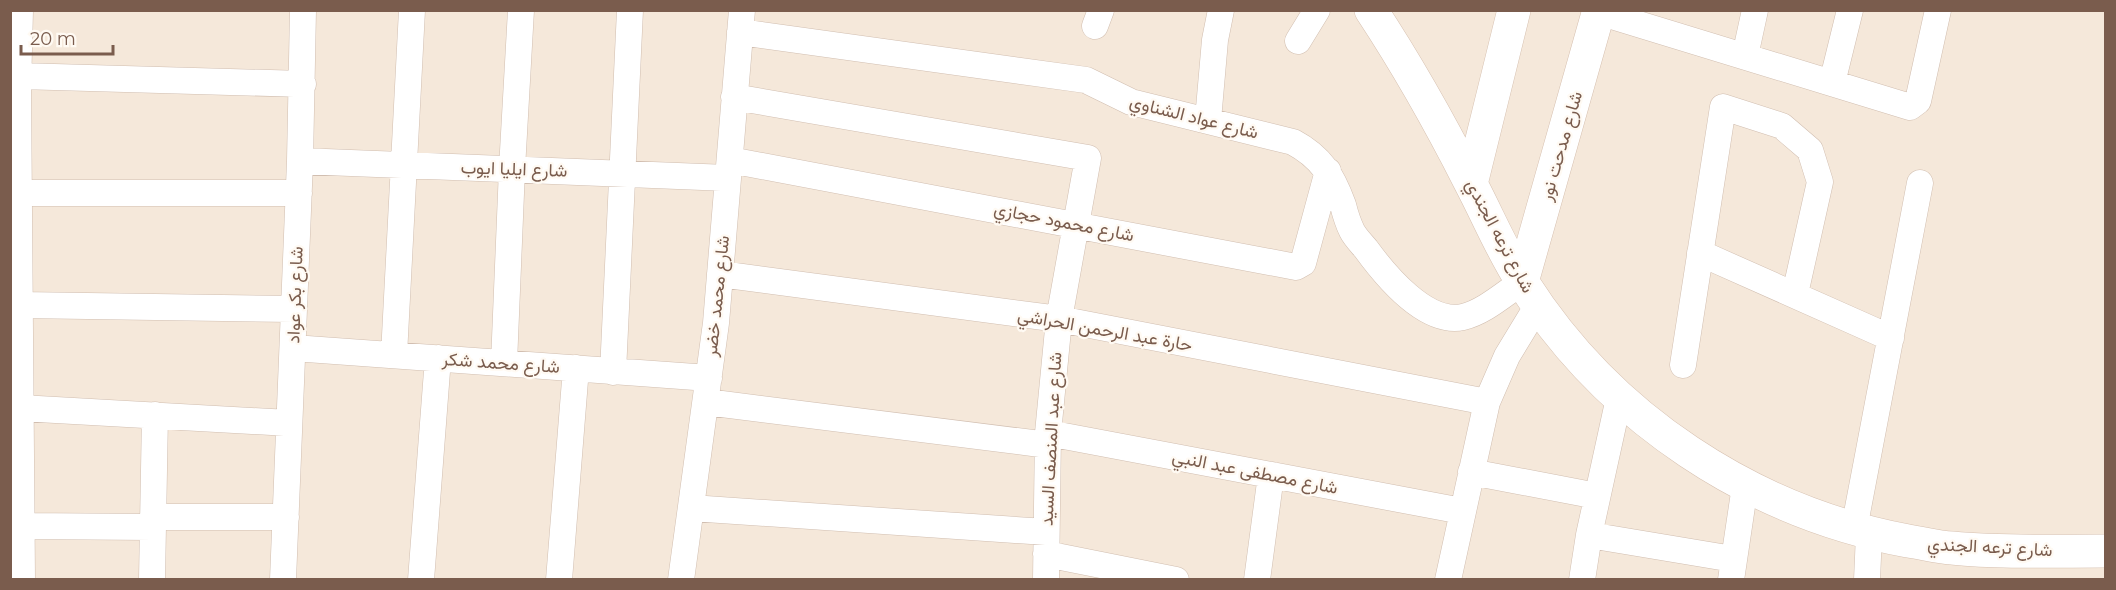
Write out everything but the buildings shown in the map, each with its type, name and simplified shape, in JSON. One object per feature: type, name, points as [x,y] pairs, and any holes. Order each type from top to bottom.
[{"type":"main road","name":"شارع ترعه الجندي","points":[[1371,10],[1414,76],[1471,184],[1494,234],[1530,294],[1576,354],[1619,398],[1658,431],[1700,460],[1745,486],[1798,511],[1861,531],[1951,548],[2106,551]]},
{"type":"main road","points":[[1471,184],[1514,10]]},
{"type":"main road","name":"شارع مدحت نور","points":[[1530,294],[1599,11]]},
{"type":"street","points":[[20,10],[16,84],[15,353],[20,408],[22,579]]},
{"type":"street","name":"شارع بكر عواد","points":[[283,579],[303,84],[303,10]]},
{"type":"street","points":[[394,355],[412,10]]},
{"type":"street","points":[[504,363],[521,10]]},
{"type":"street","points":[[613,372],[630,10]]},
{"type":"street","points":[[1208,120],[1215,40],[1221,10]]},
{"type":"street","points":[[1298,41],[1317,10]]},
{"type":"street","points":[[1745,56],[1755,10]]},
{"type":"street","points":[[1832,83],[1850,10]]},
{"type":"street","points":[[1599,11],[1910,106],[1918,101],[1938,10]]},
{"type":"street","name":"شارع عواد الشناوي","points":[[741,21],[1086,80],[1131,102],[1293,142],[1311,151],[1328,171],[1352,231],[1382,270],[1416,303],[1442,317],[1462,317],[1530,294]]},
{"type":"street","name":"شارع محمد خضر","points":[[681,579],[707,390],[720,274],[741,21]]},
{"type":"street","points":[[16,84],[303,84]]},
{"type":"street","name":"شارع عبد المنصف السيد","points":[[734,97],[1088,158],[1059,319],[1048,439],[1046,579]]},
{"type":"street","points":[[1683,366],[1723,107],[1782,126],[1810,150],[1820,182],[1795,294]]},
{"type":"street","name":"شارع ايليا ايوب","points":[[300,161],[623,174],[729,169]]},
{"type":"street","name":"شارع محمود حجازي","points":[[729,169],[1076,224],[1296,267],[1303,263],[1328,171]]},
{"type":"street","points":[[1868,579],[1861,531],[1891,338],[1920,183]]},
{"type":"street","points":[[15,193],[298,193]]},
{"type":"street","points":[[1700,253],[1891,338]]},
{"type":"street","name":"حارة عبد الرحمن الحراشي","points":[[720,274],[1059,319],[1487,402]]},
{"type":"street","points":[[1448,579],[1487,402],[1530,294]]},
{"type":"street","points":[[17,298],[294,309]]},
{"type":"street","name":"شارع محمد شكر","points":[[293,348],[576,368],[613,372],[707,390]]},
{"type":"street","points":[[422,579],[438,358]]},
{"type":"street","points":[[559,579],[576,368]]},
{"type":"street","name":"شارع مصطفى عبد النبي","points":[[707,390],[1048,439],[1271,475],[1462,510]]},
{"type":"street","points":[[1582,579],[1589,535],[1619,398]]},
{"type":"street","points":[[20,408],[289,423]]},
{"type":"street","points":[[152,579],[155,415]]},
{"type":"street","points":[[1471,472],[1597,496]]},
{"type":"street","points":[[1257,579],[1271,475]]},
{"type":"street","points":[[1589,535],[1732,569],[1745,486]]},
{"type":"street","points":[[691,508],[1046,543],[1176,579]]},
{"type":"street","points":[[22,526],[286,518]]},
{"type":"shaded area","points":[[10,11],[2105,11],[2105,579],[11,579]]}]
